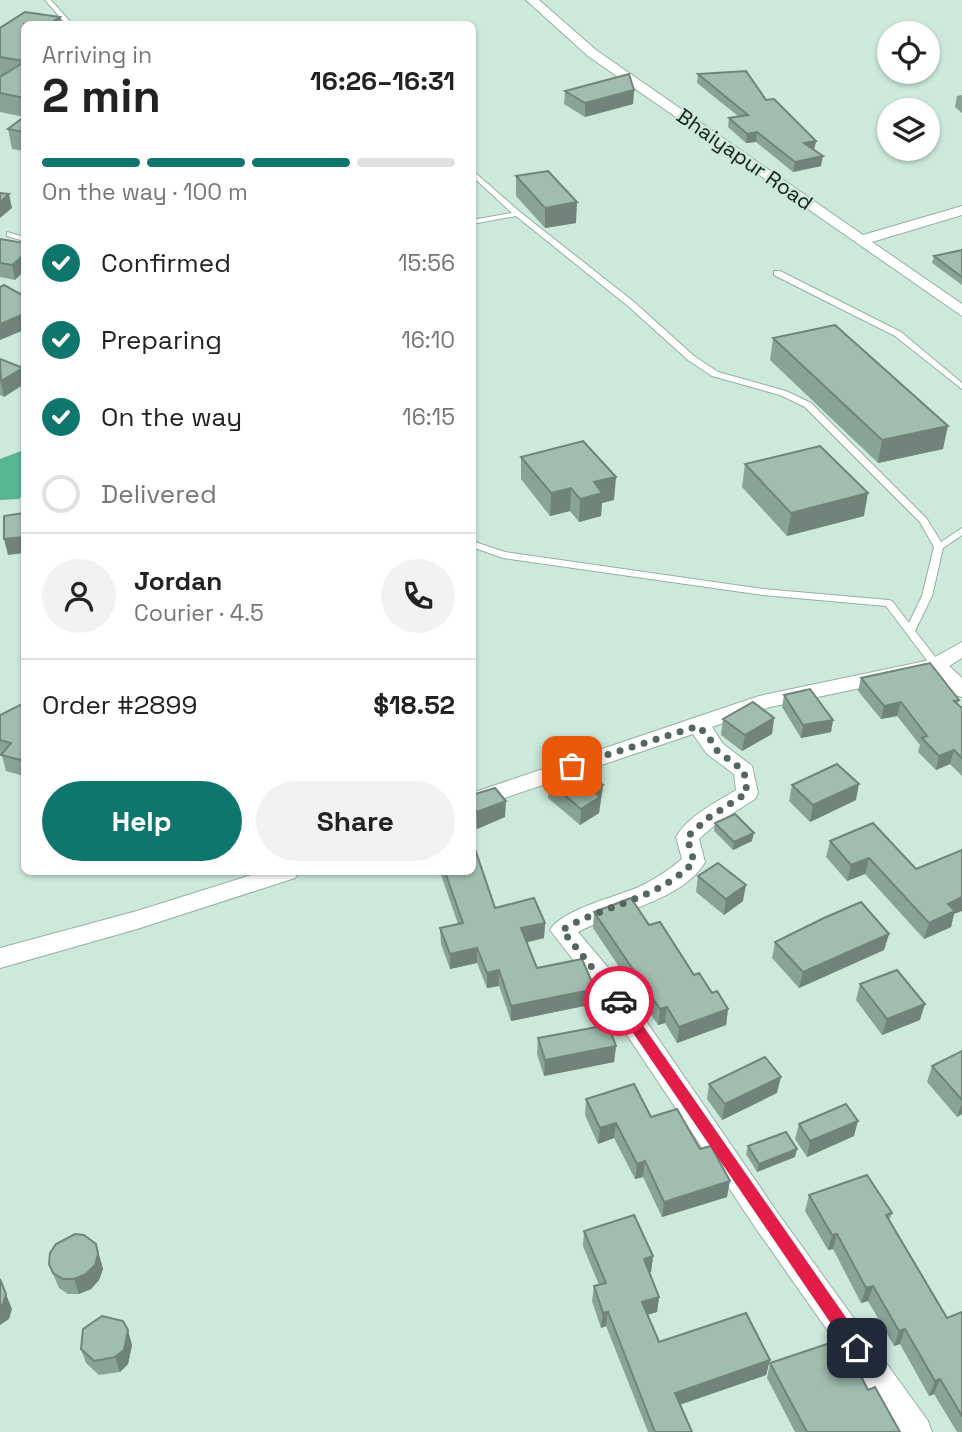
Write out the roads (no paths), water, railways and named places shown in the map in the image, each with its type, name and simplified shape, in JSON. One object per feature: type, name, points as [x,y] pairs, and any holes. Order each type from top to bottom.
[{"type":"street","name":"Bhaiyapur Road","points":[[532,0],[592,53],[962,311]]},
{"type":"street","points":[[863,240],[962,210]]},
{"type":"street","points":[[476,800],[766,701],[936,665],[962,649]]},
{"type":"street","points":[[936,665],[962,690]]},
{"type":"street","points":[[698,726],[709,737],[715,749],[744,771],[747,793],[708,818],[687,837],[694,862],[683,873],[649,895],[585,916],[562,930],[606,983],[767,1221],[917,1432]]},
{"type":"street","points":[[0,958],[137,920],[278,875]]},
{"type":"lane","points":[[48,0],[66,21]]},
{"type":"lane","points":[[476,176],[517,214],[707,369],[783,393],[808,405],[923,521],[939,547]]},
{"type":"lane","points":[[476,221],[517,214]]},
{"type":"lane","points":[[10,234],[21,238]]},
{"type":"lane","points":[[777,273],[898,334],[962,387]]},
{"type":"lane","points":[[910,631],[927,596],[939,547],[962,531]]},
{"type":"lane","points":[[476,545],[503,555],[763,592],[889,603],[936,665]]}]
